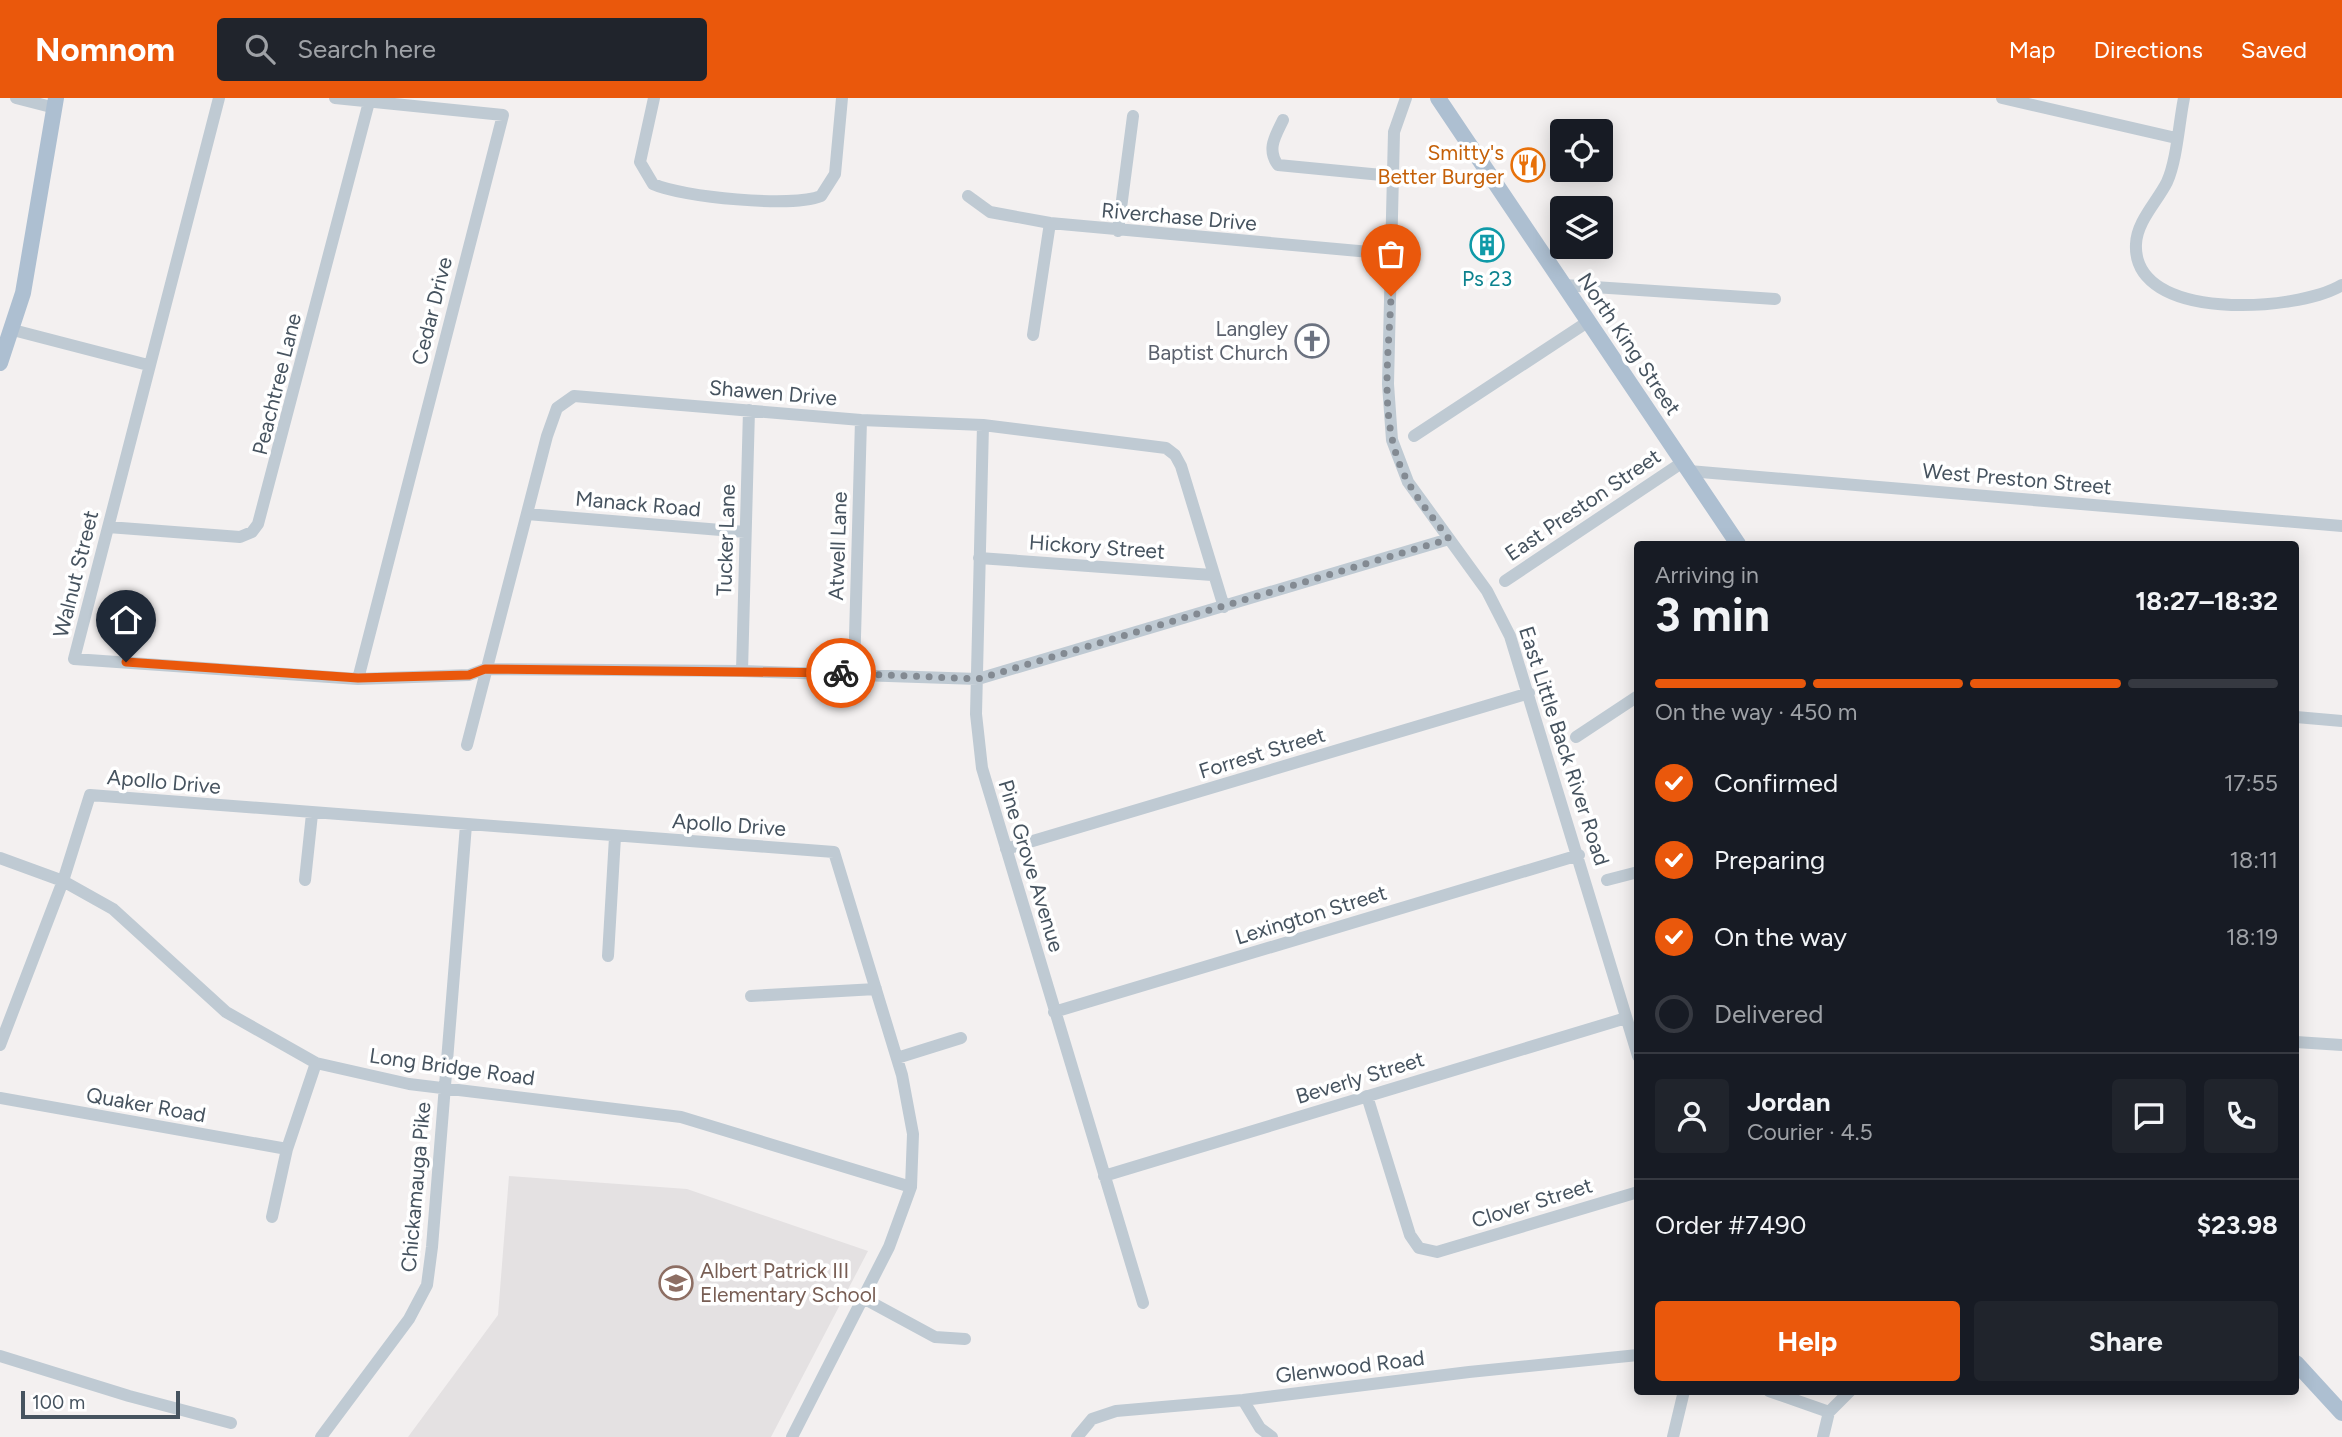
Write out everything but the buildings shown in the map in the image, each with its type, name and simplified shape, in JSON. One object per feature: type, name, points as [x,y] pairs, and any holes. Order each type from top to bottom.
[{"type":"main road","name":"North King Street","points":[[1438,98],[1736,541]]},
{"type":"main road","points":[[0,363],[13,330],[26,280],[55,103]]},
{"type":"main road","points":[[2299,1366],[2342,1413]]},
{"type":"street","points":[[16,98],[55,103]]},
{"type":"street","points":[[13,330],[148,365],[219,98]]},
{"type":"street","name":"Cedar Drive","points":[[335,98],[503,115],[358,678]]},
{"type":"street","points":[[654,98],[640,162],[653,184],[684,193],[798,202],[821,196],[835,174],[842,98]]},
{"type":"street","name":"East Little Back River Road","points":[[1406,98],[1394,132],[1392,176],[1388,384],[1392,440],[1408,482],[1499,614],[1529,693],[1634,1043]]},
{"type":"street","points":[[2003,98],[2176,138]]},
{"type":"street","points":[[2184,98],[2168,180],[2139,229],[2136,244],[2145,274],[2155,285],[2168,292],[2221,304],[2253,307],[2330,293],[2342,285]]},
{"type":"street","name":"Peachtree Lane","points":[[108,527],[240,537],[252,532],[258,524],[264,513],[369,102]]},
{"type":"street","points":[[1118,231],[1133,116]]},
{"type":"street","points":[[1283,120],[1272,144],[1273,159],[1278,165],[1392,176]]},
{"type":"street","name":"Riverchase Drive","points":[[968,196],[990,212],[1050,223],[1392,254]]},
{"type":"street","points":[[1033,335],[1050,223]]},
{"type":"street","points":[[1564,285],[1774,299]]},
{"type":"street","points":[[1414,436],[1589,321]]},
{"type":"street","name":"Walnut Street","points":[[148,365],[74,659],[358,678],[469,675],[485,669],[854,673],[978,679],[1449,539]]},
{"type":"street","name":"Shawen Drive","points":[[467,745],[547,436],[557,408],[564,400],[574,396],[861,420],[983,425],[1166,448],[1175,455],[1181,466],[1212,575],[1224,607]]},
{"type":"street","name":"Tucker Lane","points":[[742,671],[749,410]]},
{"type":"street","name":"Atwell Lane","points":[[854,673],[861,420]]},
{"type":"street","name":"Pine Grove Avenue","points":[[983,425],[976,727],[982,768],[1143,1303]]},
{"type":"street","name":"West Preston Street","points":[[1686,467],[2342,526]]},
{"type":"street","name":"East Preston Street","points":[[1505,581],[1686,467]]},
{"type":"street","name":"Manack Road","points":[[527,514],[745,532]]},
{"type":"street","name":"Hickory Street","points":[[979,558],[1212,575]]},
{"type":"street","name":"Forrest Street","points":[[1006,849],[1529,693]]},
{"type":"street","points":[[1576,737],[1634,699]]},
{"type":"street","points":[[2299,717],[2342,721]]},
{"type":"street","name":"Apollo Drive","points":[[63,881],[90,795],[834,852],[897,1058],[913,1134],[911,1187],[890,1247],[795,1436]]},
{"type":"street","points":[[305,880],[312,814]]},
{"type":"street","name":"Chickamauga Pike","points":[[321,1437],[408,1319],[427,1285],[466,825]]},
{"type":"street","points":[[608,956],[615,837]]},
{"type":"street","name":"Lexington Street","points":[[1054,1012],[1579,855]]},
{"type":"street","name":"Long Bridge Road","points":[[0,858],[63,881],[113,909],[226,1012],[316,1063],[409,1084],[681,1116],[911,1187]]},
{"type":"street","points":[[1607,880],[1634,873]]},
{"type":"street","points":[[0,1045],[63,881]]},
{"type":"street","points":[[751,996],[876,989]]},
{"type":"street","name":"Beverly Street","points":[[1104,1176],[1626,1017]]},
{"type":"street","points":[[897,1058],[961,1038]]},
{"type":"street","points":[[2299,1042],[2342,1045]]},
{"type":"street","points":[[272,1217],[287,1149],[316,1063]]},
{"type":"street","name":"Clover Street","points":[[1367,1096],[1410,1235],[1419,1248],[1437,1252],[1634,1193]]},
{"type":"street","name":"Quaker Road","points":[[0,1098],[287,1149]]},
{"type":"street","points":[[863,1298],[935,1336],[965,1339]]},
{"type":"street","name":"Glenwood Road","points":[[1077,1437],[1092,1419],[1103,1414],[1243,1400],[1469,1371],[1634,1355]]},
{"type":"street","points":[[0,1356],[116,1392],[231,1423]]},
{"type":"street","points":[[1673,1437],[1683,1395]]},
{"type":"street","points":[[1780,1395],[1829,1412]]},
{"type":"street","points":[[1823,1437],[1829,1412],[1846,1395]]},
{"type":"street","points":[[1243,1400],[1260,1428],[1272,1437]]},
{"type":"shaded area","name":"Albert Patrick III Elementary School","points":[[509,1176],[687,1189],[868,1251],[771,1437],[408,1437],[498,1315]]},
{"type":"way so far","points":[[841,673],[978,679],[1449,539],[1408,482],[1392,440],[1388,384],[1391,296]]},
{"type":"place","name":"Smitty's Better Burger","points":[[1528,165]]},
{"type":"place","name":"Ps 23","points":[[1487,245]]},
{"type":"place","name":"Langley Baptist Church","points":[[1312,341]]},
{"type":"place","name":"Albert Patrick III Elementary School","points":[[676,1283]]},
{"type":"route","points":[[126,662],[358,678],[469,675],[485,669],[841,673]]}]
